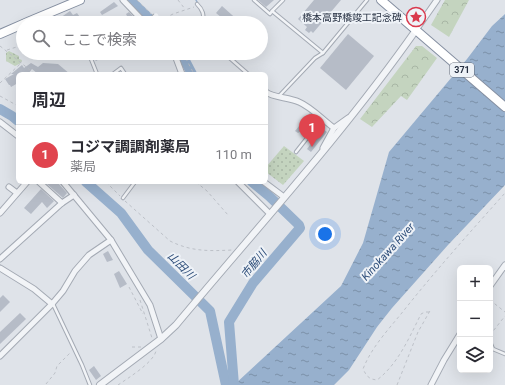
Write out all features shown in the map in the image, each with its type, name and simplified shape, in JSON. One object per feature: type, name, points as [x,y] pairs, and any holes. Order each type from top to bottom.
[{"type":"highway","points":[[42,16],[80,0]]},
{"type":"highway","name":"371","points":[[381,0],[505,107]]},
{"type":"highway","points":[[0,34],[16,27]]},
{"type":"street","points":[[122,0],[138,16]]},
{"type":"street","points":[[100,385],[160,340],[176,326],[355,112],[418,32],[437,0]]},
{"type":"street","points":[[177,60],[181,72]]},
{"type":"street","points":[[268,93],[276,97],[279,96],[300,102],[334,128]]},
{"type":"street","points":[[318,158],[334,128],[355,112]]},
{"type":"street","points":[[0,122],[16,134]]},
{"type":"street","points":[[0,213],[25,184]]},
{"type":"street","points":[[41,184],[62,203]]},
{"type":"street","points":[[65,184],[110,240],[150,305],[160,340]]},
{"type":"street","points":[[240,184],[270,214]]},
{"type":"street","points":[[267,184],[284,197]]},
{"type":"street","points":[[9,187],[17,193]]},
{"type":"street","points":[[0,259],[62,203],[74,195]]},
{"type":"street","points":[[0,356],[52,304],[63,291],[75,271],[89,255],[110,240]]},
{"type":"street","points":[[493,282],[505,265]]},
{"type":"street","points":[[0,268],[34,289],[52,304]]},
{"type":"street","points":[[431,385],[458,337]]},
{"type":"lane","points":[[254,0],[270,14],[283,0]]},
{"type":"lane","points":[[279,96],[315,58],[323,53],[366,0]]},
{"type":"lane","points":[[197,4],[202,10],[204,16]]},
{"type":"lane","points":[[272,11],[323,53]]},
{"type":"lane","points":[[91,60],[96,72]]},
{"type":"lane","points":[[232,60],[246,72]]},
{"type":"lane","points":[[116,72],[121,68],[124,72]]},
{"type":"lane","points":[[296,152],[322,119]]},
{"type":"lane","points":[[302,136],[306,140]]},
{"type":"lane","points":[[122,198],[133,184]]},
{"type":"lane","points":[[52,304],[74,347],[90,385]]},
{"type":"lane","points":[[493,349],[505,354]]},
{"type":"path","points":[[137,0],[155,16]]},
{"type":"path","points":[[178,0],[185,10]]},
{"type":"path","points":[[171,16],[196,6],[197,4]]},
{"type":"path","points":[[0,46],[16,60]]},
{"type":"path","points":[[6,51],[16,47]]},
{"type":"path","points":[[16,60],[32,72]]},
{"type":"path","points":[[187,60],[193,72]]},
{"type":"path","points":[[0,83],[21,64]]},
{"type":"path","points":[[0,96],[16,105]]},
{"type":"path","points":[[108,184],[170,242],[179,246],[204,251],[239,250]]},
{"type":"path","points":[[198,184],[207,191],[228,215]]},
{"type":"path","points":[[429,312],[421,314],[408,341],[385,374],[377,380],[370,379],[366,376],[364,369],[368,358],[384,334],[505,193]]},
{"type":"path","points":[[129,287],[144,316]]},
{"type":"path","points":[[139,288],[138,291],[144,316],[152,338],[150,341]]},
{"type":"path","points":[[491,301],[505,312]]},
{"type":"path","points":[[397,385],[418,332],[430,309]]},
{"type":"path","points":[[493,330],[505,316]]},
{"type":"path","points":[[118,385],[155,355],[160,340]]},
{"type":"path","points":[[46,384],[55,373],[57,366],[74,347]]},
{"type":"path","points":[[132,347],[144,347]]},
{"type":"green space","points":[[445,0],[469,0],[449,37],[431,25]]},
{"type":"green space","points":[[416,46],[422,46],[437,58],[407,100],[401,96],[372,127],[360,119]]},
{"type":"green space","points":[[9,51],[16,54],[16,60],[22,60],[21,63],[15,66],[6,61],[6,53]]},
{"type":"green space","points":[[284,146],[304,161],[283,185],[268,174],[268,165]]},
{"type":"water","name":"Kinokawa River","points":[[505,14],[505,185],[448,245],[392,308],[377,327],[349,370],[334,385],[234,385],[341,286],[363,243],[389,152],[467,59],[492,26]]},
{"type":"building","points":[[258,0],[274,0],[266,7]]},
{"type":"building","points":[[314,0],[341,0],[313,33],[311,31],[309,33],[305,30],[307,27],[298,19]]},
{"type":"building","points":[[114,2],[118,6],[102,15],[100,12]]},
{"type":"building","points":[[222,6],[233,16],[220,16],[216,13]]},
{"type":"building","points":[[70,11],[73,15],[77,13],[79,16],[63,16]]},
{"type":"building","points":[[129,12],[133,16],[127,16],[126,14]]},
{"type":"building","points":[[348,34],[374,56],[346,90],[320,68]]},
{"type":"building","points":[[31,63],[38,67],[43,63],[58,64],[68,72],[36,72],[32,69],[30,72],[16,72],[16,84],[11,87],[5,79],[14,74],[11,74],[22,65],[24,68]]},
{"type":"building","points":[[310,113],[314,117],[306,128],[298,133],[295,131]]},
{"type":"building","points":[[318,129],[321,132],[323,129],[327,132],[311,152],[307,149],[313,141],[310,139]]},
{"type":"building","points":[[47,184],[59,184],[67,193],[63,198]]},
{"type":"building","points":[[41,189],[54,201],[47,208],[42,202],[31,214],[24,208]]},
{"type":"building","points":[[108,251],[113,260],[107,262],[103,254]]},
{"type":"building","points":[[119,271],[127,284],[120,288],[114,274]]},
{"type":"building","points":[[3,295],[10,302],[0,312],[0,298]]},
{"type":"building","points":[[20,313],[26,319],[0,344],[0,332]]},
{"type":"building","points":[[94,366],[101,376],[96,380],[89,370]]},
{"type":"waterway","name":"市脇川","points":[[130,0],[147,16]]},
{"type":"waterway","name":"市脇川","points":[[185,60],[191,72]]},
{"type":"waterway","name":"山田川","points":[[0,109],[16,119]]},
{"type":"waterway","name":"山田川","points":[[88,184],[121,213],[148,250],[210,311],[226,385]]},
{"type":"waterway","name":"市脇川","points":[[234,385],[229,322],[253,283],[300,228],[299,225],[269,196],[254,184]]},
{"type":"place","name":"橋本高野橋竣工記念碑","points":[[416,17]]},
{"type":"place","name":"コジマ調調剤薬局","points":[[312,147]]}]
